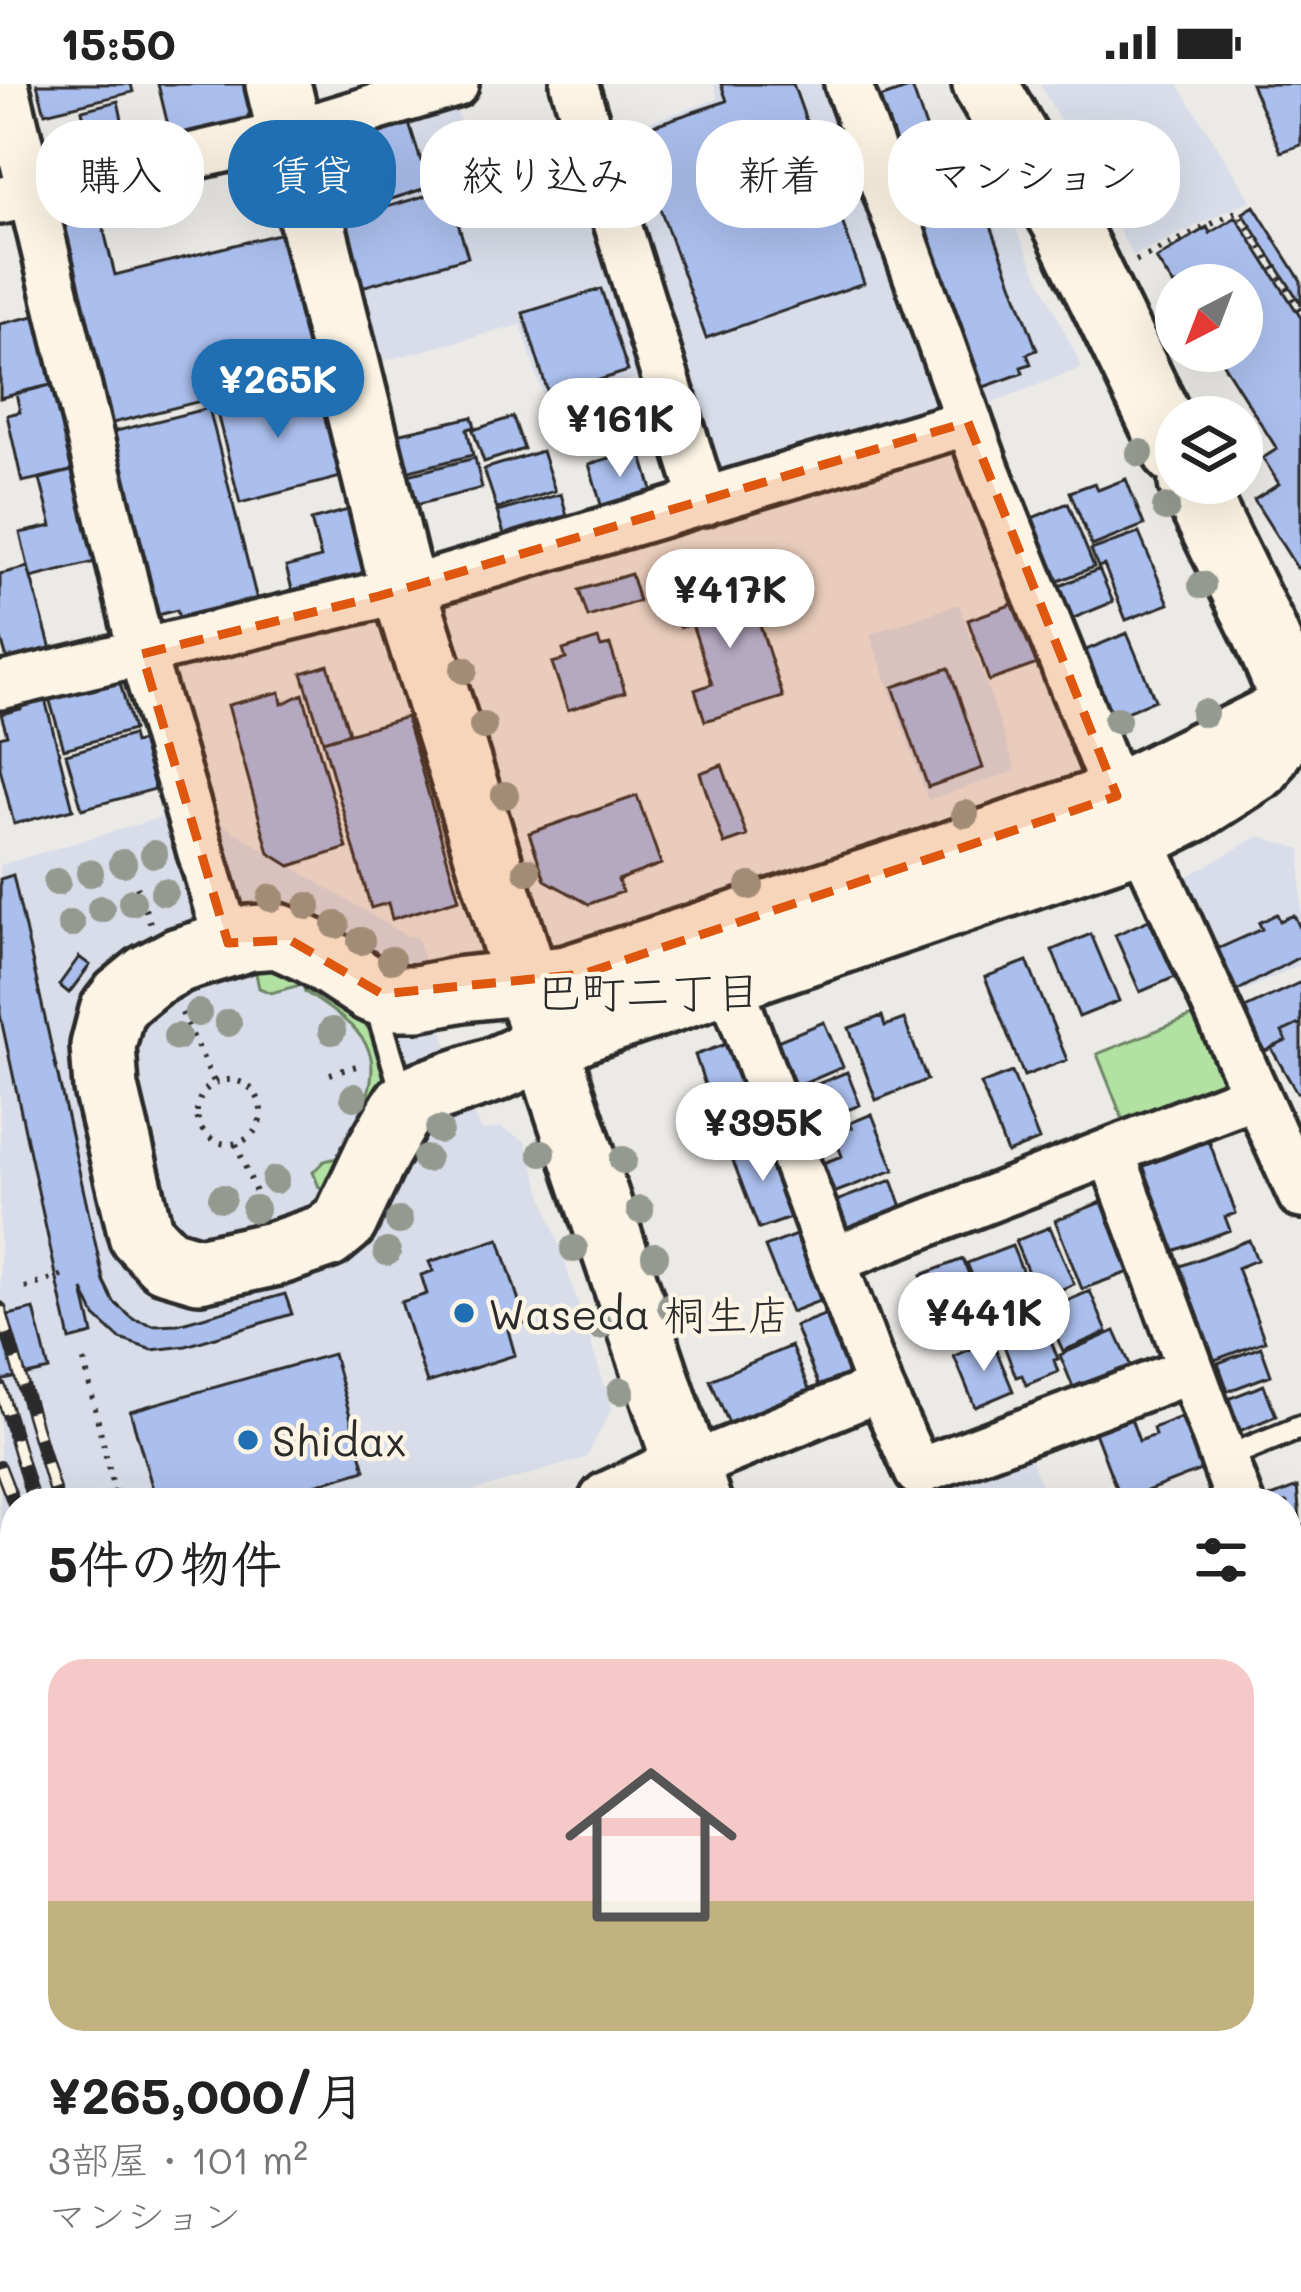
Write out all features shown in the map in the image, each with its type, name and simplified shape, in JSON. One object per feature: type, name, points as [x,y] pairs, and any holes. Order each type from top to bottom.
[{"type":"street","points":[[5,84],[15,198],[228,944]]},
{"type":"street","points":[[15,198],[283,109],[455,84]]},
{"type":"street","points":[[574,84],[704,502]]},
{"type":"street","points":[[848,84],[968,422],[1128,816],[1301,1195]]},
{"type":"street","points":[[985,84],[1066,225],[1155,409]]},
{"type":"street","points":[[283,109],[404,590],[526,983],[693,1485],[880,1388]]},
{"type":"street","points":[[0,686],[404,590],[968,422]]},
{"type":"street","points":[[719,957],[417,998],[395,998],[371,990],[290,940],[266,936],[179,959],[122,998],[107,1025],[103,1046],[106,1088],[141,1235],[152,1250],[178,1266],[199,1270],[327,1236],[346,1221],[378,1151],[384,1085],[422,1094],[496,1070],[585,1029],[719,957],[1128,816],[1160,778],[1242,730],[1300,710],[1200,504]]},
{"type":"street","points":[[719,957],[880,1388],[921,1479],[1191,1370]]},
{"type":"street","points":[[833,1260],[1255,1095]]},
{"type":"street","points":[[1111,1152],[1235,1488]]},
{"type":"lane","points":[[371,990],[385,1027],[384,1085]]},
{"type":"lane","points":[[1224,1458],[1301,1426]]},
{"type":"path","points":[[1128,266],[1238,211],[1301,310]]},
{"type":"path","points":[[137,886],[155,938]]},
{"type":"path","points":[[178,1004],[214,1082]]},
{"type":"path","points":[[330,1074],[384,1085]]},
{"type":"path","points":[[235,1080],[262,1096],[256,1130],[236,1144],[206,1136],[196,1117],[200,1097],[214,1082],[235,1080]]},
{"type":"path","points":[[236,1144],[267,1220]]},
{"type":"path","points":[[25,1288],[64,1275]]},
{"type":"path","points":[[84,1361],[114,1488]]},
{"type":"highlighted area","points":[[968,422],[1117,796],[583,974],[382,994],[290,940],[228,943],[142,654],[379,596]]},
{"type":"shaded area","points":[[714,84],[829,84],[842,120],[696,120],[696,228],[864,228],[864,179],[944,396],[934,415],[718,476],[633,228],[672,228],[672,120],[654,120],[718,99]]},
{"type":"shaded area","points":[[1040,84],[1178,84],[1251,200],[1133,256],[1118,228],[1180,228],[1180,120],[1059,120]]},
{"type":"shaded area","points":[[453,99],[460,120],[420,120],[420,228],[595,228],[640,377],[545,402],[521,325],[375,363],[341,228],[396,228],[396,120],[380,120]]},
{"type":"shaded area","points":[[912,228],[1016,228],[1082,368],[980,407]]},
{"type":"shaded area","points":[[959,604],[1016,771],[928,800],[870,634]]},
{"type":"shaded area","points":[[172,814],[205,814],[406,936],[417,936],[452,1062],[482,1131],[500,1127],[525,1141],[612,1408],[586,1458],[483,1488],[0,1488],[0,865]]},
{"type":"shaded area","points":[[1259,836],[1301,849],[1301,964],[1232,997],[1178,882]]},
{"type":"shaded area","points":[[1027,1448],[1042,1488],[943,1488],[947,1479]]},
{"type":"green space","points":[[265,966],[300,977],[359,1018],[375,1039],[383,1061],[378,1107],[344,1184],[330,1190],[319,1187],[313,1172],[324,1161],[353,1154],[350,1143],[369,1091],[370,1055],[350,1025],[305,992],[303,984],[271,993],[259,988],[256,973]]},
{"type":"green space","points":[[1203,1012],[1231,1076],[1224,1092],[1127,1130],[1097,1054]]},
{"type":"building","points":[[37,84],[131,84],[133,92],[45,113]]},
{"type":"building","points":[[158,84],[251,84],[255,102],[246,120],[228,120],[228,129],[204,135],[204,120],[167,120]]},
{"type":"building","points":[[721,84],[793,84],[806,120],[696,120],[696,228],[844,228],[864,283],[706,338],[667,228],[672,228],[669,120],[727,101]]},
{"type":"building","points":[[1251,84],[1301,84],[1301,145],[1281,152]]},
{"type":"building","points":[[912,87],[923,120],[888,120],[888,138],[874,100]]},
{"type":"building","points":[[118,101],[122,120],[84,120],[82,110]]},
{"type":"building","points":[[406,114],[420,158],[420,190],[396,198],[396,120],[387,120]]},
{"type":"building","points":[[420,197],[420,228],[459,228],[468,257],[362,287],[344,228],[396,228],[396,204]]},
{"type":"building","points":[[1254,206],[1301,281],[1301,304],[1243,213]]},
{"type":"building","points":[[1236,217],[1301,318],[1301,566],[1297,568],[1257,504],[1263,504],[1263,494],[1279,484],[1263,458],[1277,449],[1263,427],[1263,396],[1243,396],[1228,372],[1263,372],[1263,264],[1159,264],[1156,259],[1207,227],[1210,233]]},
{"type":"building","points":[[58,228],[103,228],[115,275],[282,233],[317,372],[109,424]]},
{"type":"building","points":[[920,228],[992,228],[1037,350],[1027,354],[1031,364],[1021,367],[1023,373],[978,389]]},
{"type":"building","points":[[601,289],[628,371],[549,396],[523,313]]},
{"type":"building","points":[[43,314],[59,383],[0,398],[0,324]]},
{"type":"building","points":[[316,380],[341,477],[240,503],[215,405]]},
{"type":"building","points":[[59,383],[79,469],[22,482],[7,415],[20,412],[16,393]]},
{"type":"building","points":[[617,384],[633,432],[581,454],[564,402]]},
{"type":"building","points":[[639,396],[647,422],[631,427],[622,401]]},
{"type":"building","points":[[559,403],[570,437],[555,441],[544,408]]},
{"type":"building","points":[[209,408],[258,604],[180,623],[177,610],[154,616],[108,433]]},
{"type":"building","points":[[472,417],[475,427],[467,429],[473,455],[402,473],[393,435]]},
{"type":"building","points":[[513,417],[524,449],[484,462],[473,430]]},
{"type":"building","points":[[542,451],[555,491],[497,509],[484,469]]},
{"type":"building","points":[[619,455],[621,462],[642,456],[653,493],[602,508],[589,464]]},
{"type":"building","points":[[475,458],[482,488],[416,505],[408,475]]},
{"type":"building","points":[[79,469],[99,553],[93,555],[95,562],[31,578],[20,533],[52,526],[40,479]]},
{"type":"building","points":[[1126,479],[1144,525],[1092,546],[1070,492],[1095,483],[1098,490]]},
{"type":"building","points":[[561,494],[568,519],[505,537],[497,512]]},
{"type":"building","points":[[1068,503],[1094,567],[1051,584],[1025,521]]},
{"type":"building","points":[[348,510],[363,570],[353,586],[295,600],[286,567],[321,558],[311,520]]},
{"type":"building","points":[[1139,533],[1169,604],[1126,620],[1104,565],[1098,567],[1091,550]]},
{"type":"building","points":[[28,567],[53,656],[23,664],[6,656],[0,635],[0,574]]},
{"type":"building","points":[[1099,569],[1113,602],[1069,620],[1055,588]]},
{"type":"building","points":[[631,574],[639,601],[588,617],[579,590]]},
{"type":"building","points":[[746,581],[783,697],[705,721],[695,690],[712,684],[692,624],[680,627],[673,604]]},
{"type":"building","points":[[1016,603],[1037,664],[989,681],[968,620]]},
{"type":"building","points":[[1127,633],[1155,700],[1109,719],[1081,652]]},
{"type":"building","points":[[598,639],[601,647],[610,645],[625,692],[568,710],[552,663],[566,659],[563,650]]},
{"type":"building","points":[[328,665],[349,733],[323,741],[302,673]]},
{"type":"building","points":[[949,668],[983,768],[928,787],[893,687]]},
{"type":"building","points":[[119,679],[133,730],[64,749],[49,698]]},
{"type":"building","points":[[280,692],[282,704],[303,694],[347,848],[290,866],[269,853],[228,705]]},
{"type":"building","points":[[44,695],[73,809],[14,824],[0,768],[0,737],[7,735],[1,714],[21,709],[19,701]]},
{"type":"building","points":[[406,717],[459,899],[392,919],[388,903],[371,908],[323,741]]},
{"type":"building","points":[[132,735],[134,743],[141,741],[155,789],[82,809],[66,754]]},
{"type":"building","points":[[722,765],[747,836],[724,844],[700,773]]},
{"type":"building","points":[[637,796],[661,864],[618,880],[622,892],[589,904],[545,880],[529,833]]},
{"type":"building","points":[[13,875],[104,1282],[114,1302],[133,1319],[153,1325],[178,1324],[285,1294],[292,1314],[186,1346],[152,1350],[120,1339],[95,1316],[83,1290],[93,1334],[70,1340],[0,1014],[0,879]]},
{"type":"building","points":[[1277,914],[1280,921],[1294,915],[1301,930],[1301,956],[1233,993],[1213,951],[1262,929],[1259,923]]},
{"type":"building","points":[[1149,920],[1175,977],[1140,992],[1115,935]]},
{"type":"building","points":[[1091,934],[1119,1001],[1079,1017],[1052,950]]},
{"type":"building","points":[[79,957],[90,965],[69,993],[59,985]]},
{"type":"building","points":[[1027,961],[1067,1060],[1024,1076],[985,977]]},
{"type":"building","points":[[1301,982],[1301,1023],[1282,1032],[1286,1041],[1263,1052],[1243,1009]]},
{"type":"building","points":[[882,1016],[885,1026],[904,1019],[927,1080],[876,1100],[849,1028]]},
{"type":"building","points":[[824,1022],[843,1067],[796,1087],[777,1041]]},
{"type":"building","points":[[1301,1023],[1301,1091],[1297,1093],[1271,1048],[1286,1041],[1282,1032]]},
{"type":"building","points":[[729,1043],[753,1114],[719,1127],[695,1055]]},
{"type":"building","points":[[847,1072],[860,1105],[807,1126],[793,1094]]},
{"type":"building","points":[[1012,1072],[1039,1140],[1007,1153],[981,1084]]},
{"type":"building","points":[[872,1114],[894,1170],[831,1194],[820,1164],[842,1156],[834,1135]]},
{"type":"building","points":[[768,1139],[796,1216],[759,1229],[730,1153]]},
{"type":"building","points":[[1209,1141],[1236,1213],[1225,1217],[1230,1230],[1168,1253],[1136,1169]]},
{"type":"building","points":[[892,1180],[904,1212],[849,1234],[836,1201]]},
{"type":"building","points":[[1102,1202],[1129,1272],[1082,1289],[1055,1220]]},
{"type":"building","points":[[1050,1227],[1074,1284],[1039,1299],[1015,1241]]},
{"type":"building","points":[[801,1233],[827,1298],[791,1312],[765,1247]]},
{"type":"building","name":"Waseda 桐生店","points":[[499,1239],[526,1323],[508,1330],[515,1355],[427,1383],[401,1302],[427,1294],[421,1275],[433,1271],[429,1262]]},
{"type":"building","points":[[1249,1240],[1257,1260],[1237,1268],[1265,1341],[1212,1361],[1175,1268]]},
{"type":"building","points":[[1012,1246],[1035,1302],[990,1320],[967,1263]]},
{"type":"building","points":[[963,1259],[986,1319],[944,1335],[921,1275]]},
{"type":"building","points":[[1090,1291],[1107,1332],[1063,1351],[1045,1310]]},
{"type":"building","points":[[34,1309],[49,1370],[0,1381],[0,1317]]},
{"type":"building","points":[[1039,1310],[1058,1359],[1054,1360],[1058,1372],[1026,1385],[1022,1375],[1016,1377],[997,1327]]},
{"type":"building","points":[[835,1311],[857,1368],[849,1380],[821,1391],[795,1326]]},
{"type":"building","points":[[1115,1331],[1132,1369],[1085,1389],[1082,1383],[1073,1387],[1060,1355]]},
{"type":"building","points":[[992,1340],[1013,1391],[975,1407],[954,1356]]},
{"type":"building","points":[[791,1346],[811,1394],[731,1428],[710,1380]]},
{"type":"building","points":[[1261,1347],[1271,1375],[1228,1391],[1218,1363]]},
{"type":"building","name":"Shidax","points":[[333,1354],[365,1470],[305,1488],[153,1488],[130,1411]]},
{"type":"building","points":[[1264,1385],[1276,1416],[1237,1432],[1225,1400]]},
{"type":"building","points":[[1129,1413],[1139,1441],[1155,1435],[1153,1428],[1186,1415],[1206,1468],[1154,1488],[1116,1488],[1093,1427]]},
{"type":"railway","points":[[0,1308],[54,1488]]},
{"type":"railway","points":[[0,1387],[30,1488]]},
{"type":"railway","points":[[0,1467],[8,1488]]},
{"type":"place","name":"Waseda 桐生店","points":[[464,1313]]},
{"type":"place","name":"Shidax","points":[[248,1440]]},
{"type":"district","name":"巴町二丁目","points":[[648,990]]}]
